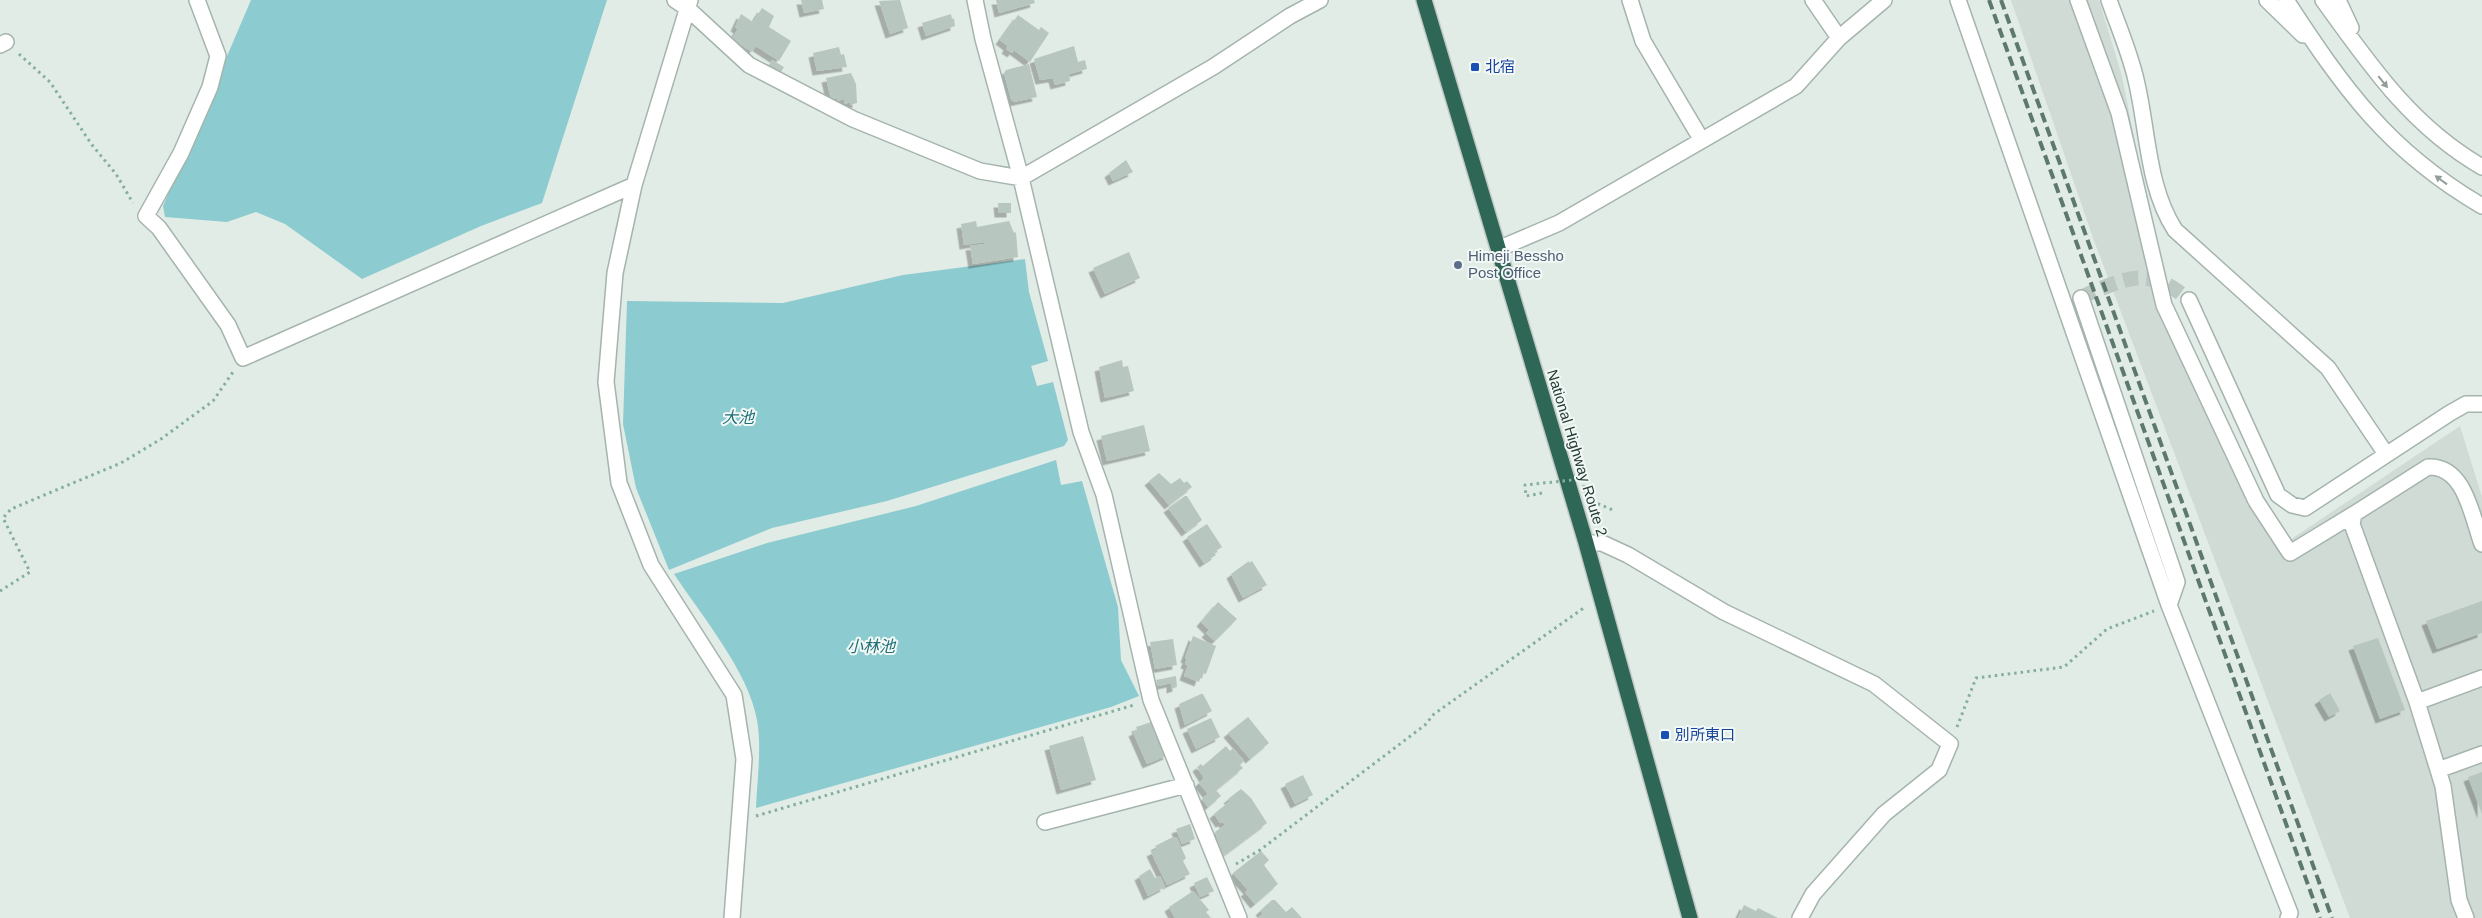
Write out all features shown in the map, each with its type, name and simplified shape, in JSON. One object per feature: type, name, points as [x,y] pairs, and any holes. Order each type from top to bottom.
[{"type":"highway","name":"National Highway Route 2","points":[[1424,0],[1586,543],[1690,918]]},
{"type":"street","points":[[197,0],[218,56],[210,87],[181,153],[146,216],[159,228],[228,325],[243,358],[634,185]]},
{"type":"street","points":[[975,0],[983,39],[1021,178],[1081,432],[1104,494],[1151,700],[1239,918]]},
{"type":"street","points":[[732,918],[744,759],[734,695],[651,565],[619,483],[606,382],[615,272],[634,185],[684,3],[749,65],[853,119],[980,171],[1021,178],[1213,67],[1290,16],[1320,0]]},
{"type":"street","points":[[1630,0],[1643,42],[1701,139]]},
{"type":"street","points":[[1813,0],[1839,38]]},
{"type":"street","points":[[1498,249],[1559,223],[1701,139],[1796,86],[1839,38],[1884,0]]},
{"type":"street","points":[[1958,0],[2169,605],[2289,915]]},
{"type":"street","points":[[2078,0],[2119,113],[2164,305],[2256,501],[2290,553],[2428,467],[2438,467],[2451,473],[2460,484],[2482,544]]},
{"type":"street","points":[[2109,0],[2136,79],[2158,195],[2165,215],[2175,230],[2328,368],[2386,454]]},
{"type":"street","points":[[2267,0],[2319,50]]},
{"type":"street","points":[[2286,0],[2319,50],[2365,111],[2389,137],[2445,183],[2482,206]]},
{"type":"street","points":[[2323,0],[2363,56],[2400,102],[2444,142],[2482,167]]},
{"type":"street","points":[[2338,0],[2363,56]]},
{"type":"street","points":[[2081,298],[2177,582],[2169,605]]},
{"type":"street","points":[[2189,300],[2278,495],[2292,506],[2305,508],[2466,404],[2482,404]]},
{"type":"street","points":[[2354,514],[2352,524],[2417,702],[2443,786],[2452,834],[2460,900],[2466,918]]},
{"type":"street","points":[[1586,543],[1602,542],[1628,555],[1724,612],[1874,684],[1950,744],[1939,770],[1884,814],[1813,894],[1800,918]]},
{"type":"street","points":[[2417,702],[2482,678]]},
{"type":"street","points":[[2438,770],[2482,754]]},
{"type":"street","points":[[1045,822],[1186,785]]},
{"type":"path","points":[[3,44],[50,82],[92,145],[116,174],[133,204],[146,216]]},
{"type":"path","points":[[0,591],[30,572],[3,518],[11,509],[121,462],[161,439],[213,401],[243,358]]},
{"type":"path","points":[[1542,493],[1526,496],[1525,486],[1582,479],[1586,499],[1615,511]]},
{"type":"path","points":[[1220,874],[1260,850],[1425,725],[1434,714],[1600,596]]},
{"type":"path","points":[[1950,744],[1976,678],[2064,667],[2107,628],[2169,605]]},
{"type":"path","points":[[739,821],[1151,700]]},
{"type":"shaded area","points":[[2011,0],[2099,0],[2122,76],[2152,229],[2173,308],[2267,506],[2290,540],[2460,426],[2482,497],[2482,918],[2350,918],[2093,238]]},
{"type":"water","points":[[251,0],[607,0],[542,203],[481,226],[362,279],[285,224],[256,212],[227,222],[165,217],[163,206]]},
{"type":"water","name":"大池","points":[[1025,259],[1029,292],[1048,361],[1031,366],[1037,386],[1053,382],[1068,440],[1064,446],[887,501],[772,528],[669,570],[636,488],[623,424],[627,301],[783,303],[903,275]]},
{"type":"water","name":"小林池","points":[[1056,460],[1061,485],[1082,481],[1118,607],[1121,660],[1139,696],[1111,707],[756,808],[759,742],[757,720],[752,702],[723,644],[674,574],[767,543],[916,506]]},
{"type":"building","points":[[801,0],[822,0],[824,9],[804,13]]},
{"type":"building","points":[[900,0],[908,28],[890,34],[879,1]]},
{"type":"building","points":[[996,0],[1034,0],[1035,3],[999,13]]},
{"type":"building","points":[[762,8],[774,16],[769,27],[791,41],[779,61],[756,46],[752,52],[732,39],[738,29],[735,27],[741,14],[753,22]]},
{"type":"building","points":[[951,14],[952,19],[954,18],[955,26],[926,36],[922,23]]},
{"type":"building","points":[[1018,15],[1039,30],[1041,27],[1049,33],[1030,62],[1014,50],[1012,53],[1006,49],[1008,46],[1000,40]]},
{"type":"building","points":[[1074,46],[1078,62],[1085,60],[1087,69],[1069,74],[1070,81],[1055,85],[1053,78],[1040,80],[1034,59]]},
{"type":"building","points":[[839,47],[841,55],[844,54],[847,67],[817,71],[813,53]]},
{"type":"building","points":[[772,60],[784,67],[779,75],[767,68]]},
{"type":"building","points":[[1029,64],[1037,97],[1014,102],[1011,99],[1004,73],[1006,70]]},
{"type":"building","points":[[851,73],[856,84],[857,103],[850,105],[850,102],[845,104],[844,99],[837,101],[837,98],[831,99],[826,78]]},
{"type":"building","points":[[1126,160],[1133,172],[1113,181],[1109,173]]},
{"type":"building","points":[[998,203],[1011,203],[1011,213],[999,213]]},
{"type":"building","points":[[976,221],[977,227],[1009,221],[1014,233],[1016,232],[1018,257],[973,264],[970,246],[985,244],[984,242],[964,245],[961,224]]},
{"type":"building","points":[[1129,252],[1140,278],[1105,294],[1093,268]]},
{"type":"building","points":[[1122,360],[1123,367],[1128,366],[1134,391],[1105,398],[1099,367]]},
{"type":"building","points":[[1144,425],[1150,451],[1107,461],[1101,436]]},
{"type":"building","points":[[1159,473],[1171,484],[1180,478],[1184,483],[1187,481],[1192,487],[1169,505],[1149,481]]},
{"type":"building","points":[[1187,496],[1202,520],[1186,532],[1168,508]]},
{"type":"building","points":[[1207,524],[1222,547],[1214,552],[1216,555],[1204,563],[1187,537]]},
{"type":"building","points":[[1249,561],[1249,563],[1252,561],[1267,585],[1243,598],[1231,574]]},
{"type":"building","points":[[2482,601],[2482,633],[2437,649],[2426,621]]},
{"type":"building","points":[[1218,602],[1237,619],[1215,641],[1206,633],[1209,630],[1201,622]]},
{"type":"building","points":[[1193,636],[1216,646],[1206,674],[1202,673],[1199,682],[1184,676],[1188,665],[1185,664],[1187,659],[1185,658]]},
{"type":"building","points":[[2378,638],[2405,710],[2380,719],[2353,646]]},
{"type":"building","points":[[1173,639],[1177,665],[1155,669],[1150,642]]},
{"type":"building","points":[[1176,676],[1177,687],[1171,689],[1171,683],[1158,686],[1156,680]]},
{"type":"building","points":[[2330,693],[2340,711],[2329,717],[2319,700]]},
{"type":"building","points":[[1203,694],[1212,711],[1185,725],[1179,704]]},
{"type":"building","points":[[1248,717],[1269,743],[1250,759],[1228,733]]},
{"type":"building","points":[[1211,718],[1220,737],[1196,749],[1187,729]]},
{"type":"building","points":[[1151,722],[1154,724],[1168,755],[1147,764],[1133,732],[1137,730],[1136,727]]},
{"type":"building","points":[[1083,736],[1096,780],[1061,790],[1049,746]]},
{"type":"building","points":[[1226,746],[1230,751],[1233,748],[1244,761],[1240,765],[1243,768],[1216,790],[1221,796],[1208,807],[1202,799],[1208,794],[1199,783],[1204,778],[1197,767],[1201,764],[1203,766]]},
{"type":"building","points":[[2482,772],[2482,814],[2468,777]]},
{"type":"building","points":[[1303,775],[1313,795],[1295,804],[1285,784]]},
{"type":"building","points":[[1241,789],[1251,798],[1267,823],[1223,856],[1215,832],[1225,825],[1223,822],[1220,823],[1214,814]]},
{"type":"building","points":[[1190,824],[1195,839],[1182,844],[1176,829]]},
{"type":"building","points":[[1173,837],[1177,838],[1186,858],[1183,861],[1190,874],[1167,885],[1151,852],[1157,849],[1155,846]]},
{"type":"building","points":[[1261,851],[1269,860],[1264,865],[1278,884],[1255,904],[1245,892],[1248,890],[1233,873]]},
{"type":"building","points":[[1150,869],[1155,878],[1160,876],[1165,887],[1148,896],[1139,876]]},
{"type":"building","points":[[1207,877],[1214,891],[1200,897],[1194,883]]},
{"type":"building","points":[[1193,891],[1209,910],[1206,912],[1211,918],[1175,918],[1169,907]]},
{"type":"building","points":[[1272,900],[1275,900],[1286,912],[1292,907],[1302,918],[1258,918],[1263,914],[1260,911]]},
{"type":"building","points":[[1744,905],[1756,911],[1758,908],[1778,918],[1738,918]]},
{"type":"tunnel","points":[[2081,298],[2122,281],[2142,278],[2152,279],[2170,286],[2189,300]]},
{"type":"railway","points":[[1989,0],[2320,918]]},
{"type":"railway","points":[[2001,0],[2332,918]]},
{"type":"place","name":"北宿","points":[[1475,67]]},
{"type":"place","name":"Himeji Bessho Post Office","points":[[1458,265]]},
{"type":"place","name":"別所東口","points":[[1665,735]]}]
